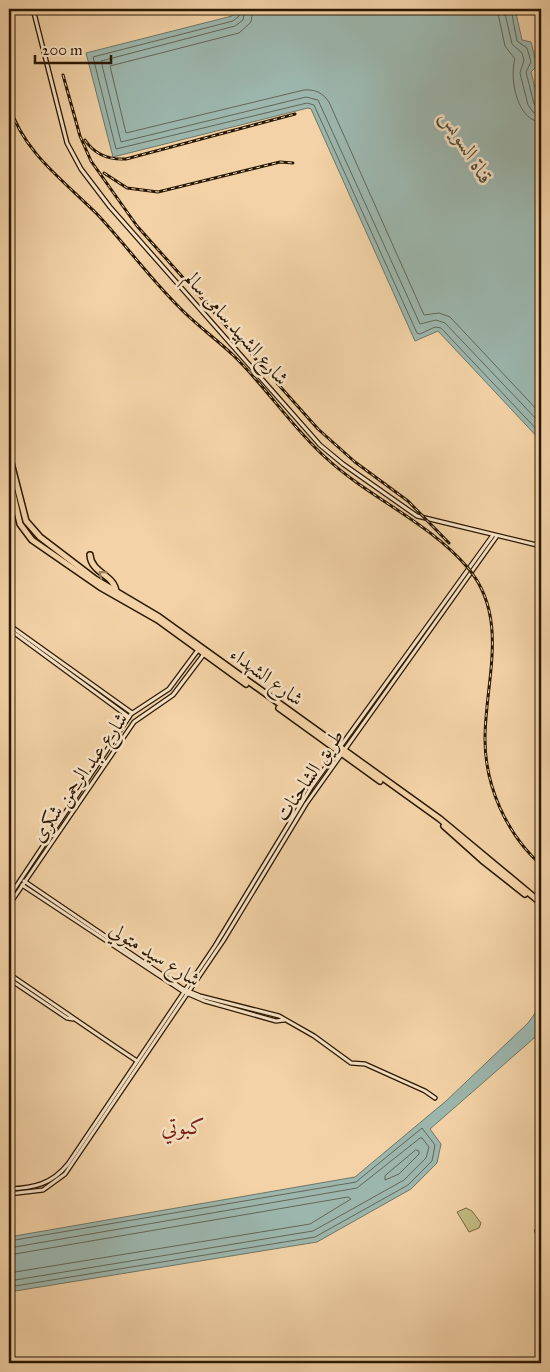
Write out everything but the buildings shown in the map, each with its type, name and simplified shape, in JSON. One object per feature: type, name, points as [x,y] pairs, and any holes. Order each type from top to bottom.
[{"type":"highway","name":"شارع الشهداء","points":[[9,455],[26,521],[40,537],[90,575],[154,613],[436,821],[482,860],[541,903]]},
{"type":"highway","name":"شارع الشهداء","points":[[9,477],[20,524],[28,536],[89,580],[152,616],[290,714]]},
{"type":"highway","points":[[28,536],[33,530]]},
{"type":"highway","points":[[37,543],[36,540],[40,537]]},
{"type":"highway","points":[[90,555],[93,565],[114,583],[116,592]]},
{"type":"highway","name":"شارع الشهداء","points":[[340,750],[440,819],[541,903]]},
{"type":"main road","name":"شارع الشهيد سامى سالم","points":[[33,9],[67,143],[81,169],[110,207],[327,452],[417,516],[541,546]]},
{"type":"main road","name":"طريق الشاحنات","points":[[304,803],[306,794],[394,680],[495,535]]},
{"type":"main road","points":[[9,625],[115,704]]},
{"type":"main road","points":[[9,629],[131,715]]},
{"type":"main road","name":"طريق الشاحنات","points":[[156,1036],[250,898],[276,849],[304,803],[311,797],[382,688],[428,629]]},
{"type":"main road","points":[[9,634],[14,633]]},
{"type":"main road","name":"شارع عبد الرحمن شكرى","points":[[9,905],[99,768],[131,715],[171,687],[198,650]]},
{"type":"main road","name":"شارع عبد الرحمن شكرى","points":[[99,768],[137,718],[176,692],[204,654]]},
{"type":"main road","points":[[193,656],[199,661]]},
{"type":"main road","points":[[390,677],[394,680]]},
{"type":"main road","points":[[382,688],[386,690]]},
{"type":"main road","points":[[162,694],[165,700]]},
{"type":"main road","points":[[155,698],[158,704]]},
{"type":"main road","name":"شارع عبد الرحمن شكرى","points":[[9,897],[95,774]]},
{"type":"main road","points":[[306,794],[311,797]]},
{"type":"main road","name":"شارع سيد متولي","points":[[23,883],[186,992],[213,1004],[276,1020],[284,1020],[314,1036],[351,1063],[365,1064],[427,1092],[435,1098]]},
{"type":"main road","points":[[9,974],[137,1061]]},
{"type":"main road","points":[[9,979],[67,1018],[74,1019]]},
{"type":"main road","points":[[9,1189],[33,1187],[48,1183],[63,1170],[156,1036]]},
{"type":"main road","points":[[9,1194],[43,1190],[62,1177],[156,1036]]},
{"type":"main road","points":[[539,1232],[541,1244]]},
{"type":"shaded area","points":[[466,1208],[472,1211],[481,1223],[479,1228],[469,1232],[457,1212]]},
{"type":"water","name":"قناة السويس","points":[[234,9],[515,9],[522,40],[531,42],[537,66],[531,72],[541,112],[541,441],[438,331],[415,341],[311,109],[308,108],[113,157],[86,53],[232,16]]},
{"type":"water","points":[[541,1005],[541,1032],[430,1129],[441,1144],[437,1163],[411,1189],[317,1242],[9,1292],[9,1237],[355,1177],[446,1101],[528,1023]]},
{"type":"railway","points":[[63,75],[80,136],[91,161],[137,226],[318,429],[355,462],[408,501],[449,543]]},
{"type":"railway","points":[[9,105],[24,138],[34,152],[97,214],[178,306],[245,367],[313,445],[342,472],[435,537],[468,568],[481,587],[492,629],[491,673],[485,739],[486,757],[493,791],[517,838],[541,865]]},
{"type":"railway","points":[[85,140],[103,156],[114,159],[126,159],[295,114]]},
{"type":"railway","points":[[104,173],[127,188],[158,192],[280,162],[293,163]]},
{"type":"district","name":"كبوتي","points":[[183,1126]]}]
